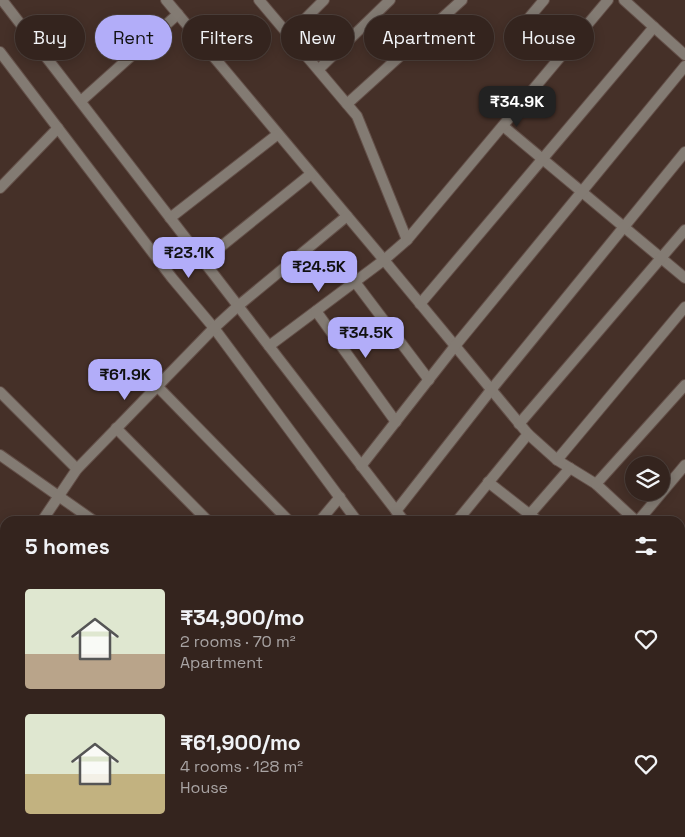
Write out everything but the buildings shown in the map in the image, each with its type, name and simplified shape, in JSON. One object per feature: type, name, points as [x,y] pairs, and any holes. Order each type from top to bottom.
[{"type":"street","points":[[2,0],[400,516]]},
{"type":"street","points":[[166,0],[528,434],[557,460],[596,484],[631,516]]},
{"type":"street","points":[[259,0],[281,26]]},
{"type":"street","points":[[309,15],[324,0]]},
{"type":"street","points":[[318,69],[390,0]]},
{"type":"street","points":[[347,104],[462,0]]},
{"type":"street","points":[[531,15],[544,0]]},
{"type":"street","points":[[269,346],[384,260],[407,240],[608,0]]},
{"type":"street","points":[[624,0],[685,55]]},
{"type":"street","points":[[81,101],[178,14]]},
{"type":"street","points":[[420,304],[654,27]]},
{"type":"street","points":[[0,52],[172,278],[214,328],[353,516]]},
{"type":"street","points":[[310,60],[356,116],[407,240]]},
{"type":"street","points":[[361,466],[455,346],[685,66]]},
{"type":"street","points":[[503,126],[685,278]]},
{"type":"street","points":[[0,188],[58,128]]},
{"type":"street","points":[[170,218],[278,134]]},
{"type":"street","points":[[396,511],[491,390],[685,152]]},
{"type":"street","points":[[203,261],[311,174]]},
{"type":"street","points":[[45,516],[77,468],[214,328],[347,216]]},
{"type":"street","points":[[519,424],[685,230]]},
{"type":"street","points":[[355,282],[429,380]]},
{"type":"street","points":[[557,460],[685,307]]},
{"type":"street","points":[[316,311],[396,422]]},
{"type":"street","points":[[596,484],[685,385]]},
{"type":"street","points":[[157,386],[284,516]]},
{"type":"street","points":[[0,392],[77,468]]},
{"type":"street","points":[[116,428],[203,516]]},
{"type":"street","points":[[461,516],[528,434]]},
{"type":"street","points":[[0,455],[87,516]]},
{"type":"street","points":[[641,516],[685,466]]},
{"type":"street","points":[[532,516],[570,468]]},
{"type":"street","points":[[488,482],[527,516]]},
{"type":"street","points":[[324,516],[340,497]]}]
